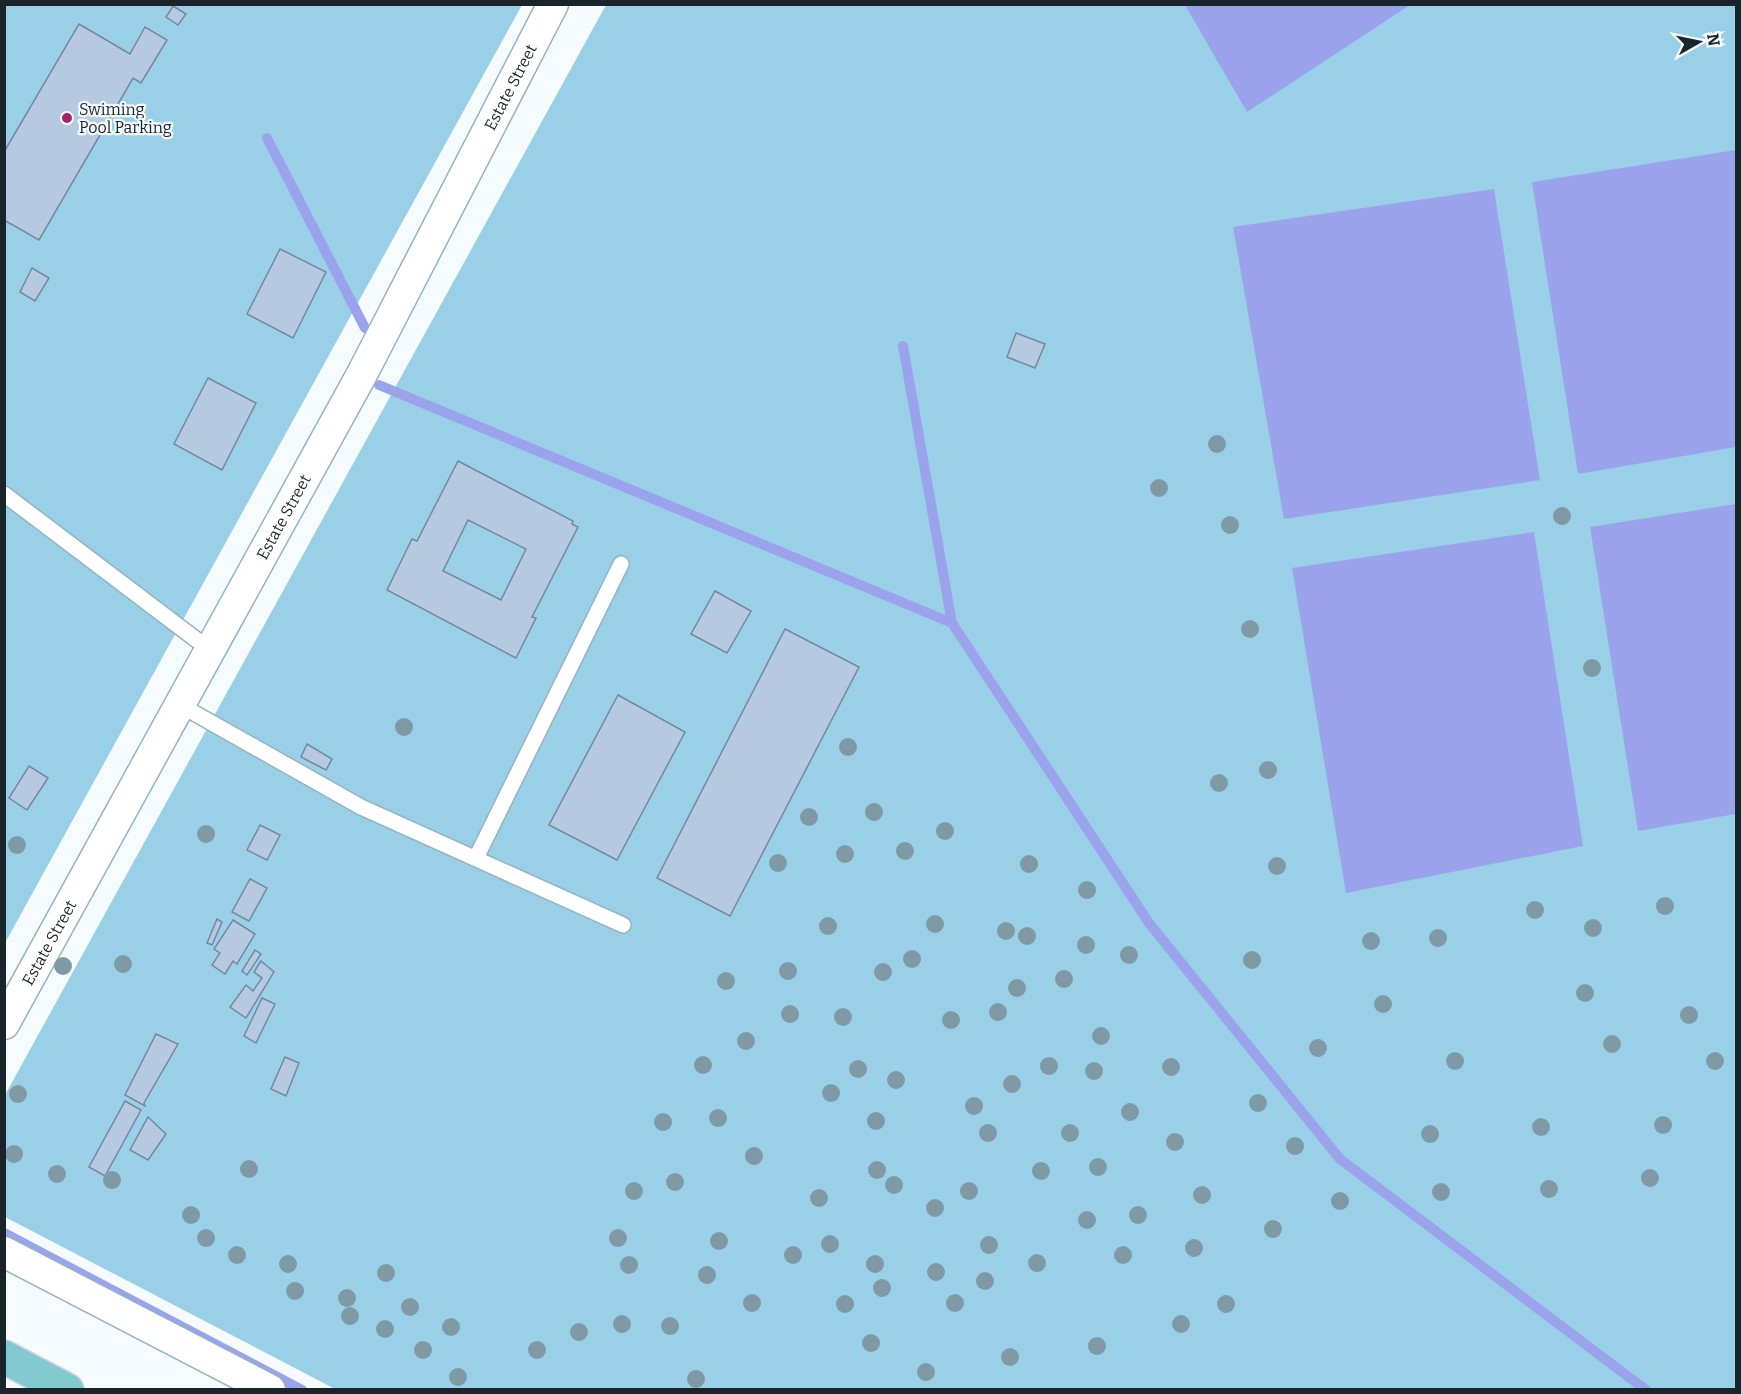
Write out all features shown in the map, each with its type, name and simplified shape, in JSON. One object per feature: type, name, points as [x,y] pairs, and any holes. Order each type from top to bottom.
[{"type":"main road","points":[[4,1357],[67,1389]]},
{"type":"street","name":"Estate Street","points":[[4,1024],[362,374],[553,4]]},
{"type":"street","points":[[4,1252],[270,1389]]},
{"type":"lane","points":[[4,494],[210,650]]},
{"type":"lane","points":[[476,858],[621,564]]},
{"type":"lane","points":[[180,705],[361,807],[623,925]]},
{"type":"shaded area","points":[[5,5],[522,5],[5,943]]},
{"type":"shaded area","points":[[606,5],[1736,5],[1736,1389],[335,1389],[5,1217],[5,1095]]},
{"type":"water","points":[[1410,4],[1247,112],[1185,5]]},
{"type":"water","points":[[1736,150],[1736,447],[1578,474],[1532,182]]},
{"type":"water","points":[[1494,189],[1540,480],[1284,519],[1233,227]]},
{"type":"water","points":[[1736,504],[1736,814],[1638,831],[1590,527]]},
{"type":"water","points":[[1534,532],[1583,846],[1346,893],[1292,568]]},
{"type":"building","points":[[173,6],[186,14],[178,25],[166,17]]},
{"type":"building","name":"Swiming Pool Parking","points":[[79,24],[130,54],[145,27],[167,40],[141,83],[133,78],[39,240],[4,220],[4,152]]},
{"type":"building","points":[[280,249],[326,272],[293,338],[247,314]]},
{"type":"building","points":[[32,268],[49,278],[35,301],[20,292]]},
{"type":"building","points":[[1016,333],[1045,344],[1035,368],[1007,357]]},
{"type":"building","points":[[208,378],[256,403],[222,470],[174,444]]},
{"type":"building","points":[[458,461],[573,521],[572,524],[578,527],[532,617],[536,618],[516,658],[387,590],[412,539],[417,541]],"holes":[[[468,520],[526,549],[501,600],[443,571]]]},
{"type":"building","points":[[715,591],[751,611],[727,653],[691,634]]},
{"type":"building","points":[[785,629],[859,667],[730,916],[657,878]]},
{"type":"building","points":[[618,695],[685,732],[617,860],[549,825]]},
{"type":"building","points":[[307,744],[332,759],[326,770],[301,757]]},
{"type":"building","points":[[29,766],[48,778],[27,810],[9,798]]},
{"type":"building","points":[[260,825],[280,835],[267,860],[247,850]]},
{"type":"building","points":[[250,879],[267,888],[249,921],[232,912]]},
{"type":"building","points":[[217,919],[222,922],[212,945],[207,943]]},
{"type":"building","points":[[233,920],[255,934],[237,964],[233,961],[225,974],[212,965],[220,953],[214,949]]},
{"type":"building","points":[[255,950],[261,954],[247,975],[242,971]]},
{"type":"building","points":[[261,961],[274,972],[246,1018],[230,1007],[246,985],[253,991],[262,978],[254,972]]},
{"type":"building","points":[[262,998],[275,1004],[256,1043],[244,1036]]},
{"type":"building","points":[[156,1034],[178,1044],[144,1103],[145,1106],[125,1095]]},
{"type":"building","points":[[285,1057],[299,1063],[286,1096],[271,1089]]},
{"type":"building","points":[[125,1101],[141,1110],[105,1176],[89,1167]]},
{"type":"building","points":[[148,1117],[166,1134],[148,1160],[130,1150]]},
{"type":"waterway","points":[[267,138],[365,328]]},
{"type":"waterway","points":[[903,346],[952,623],[1149,923],[1340,1159],[1646,1390]]},
{"type":"waterway","points":[[379,385],[952,623]]},
{"type":"waterway","points":[[4,1233],[302,1390]]},
{"type":"place","name":"Swiming Pool Parking","points":[[67,118]]}]
